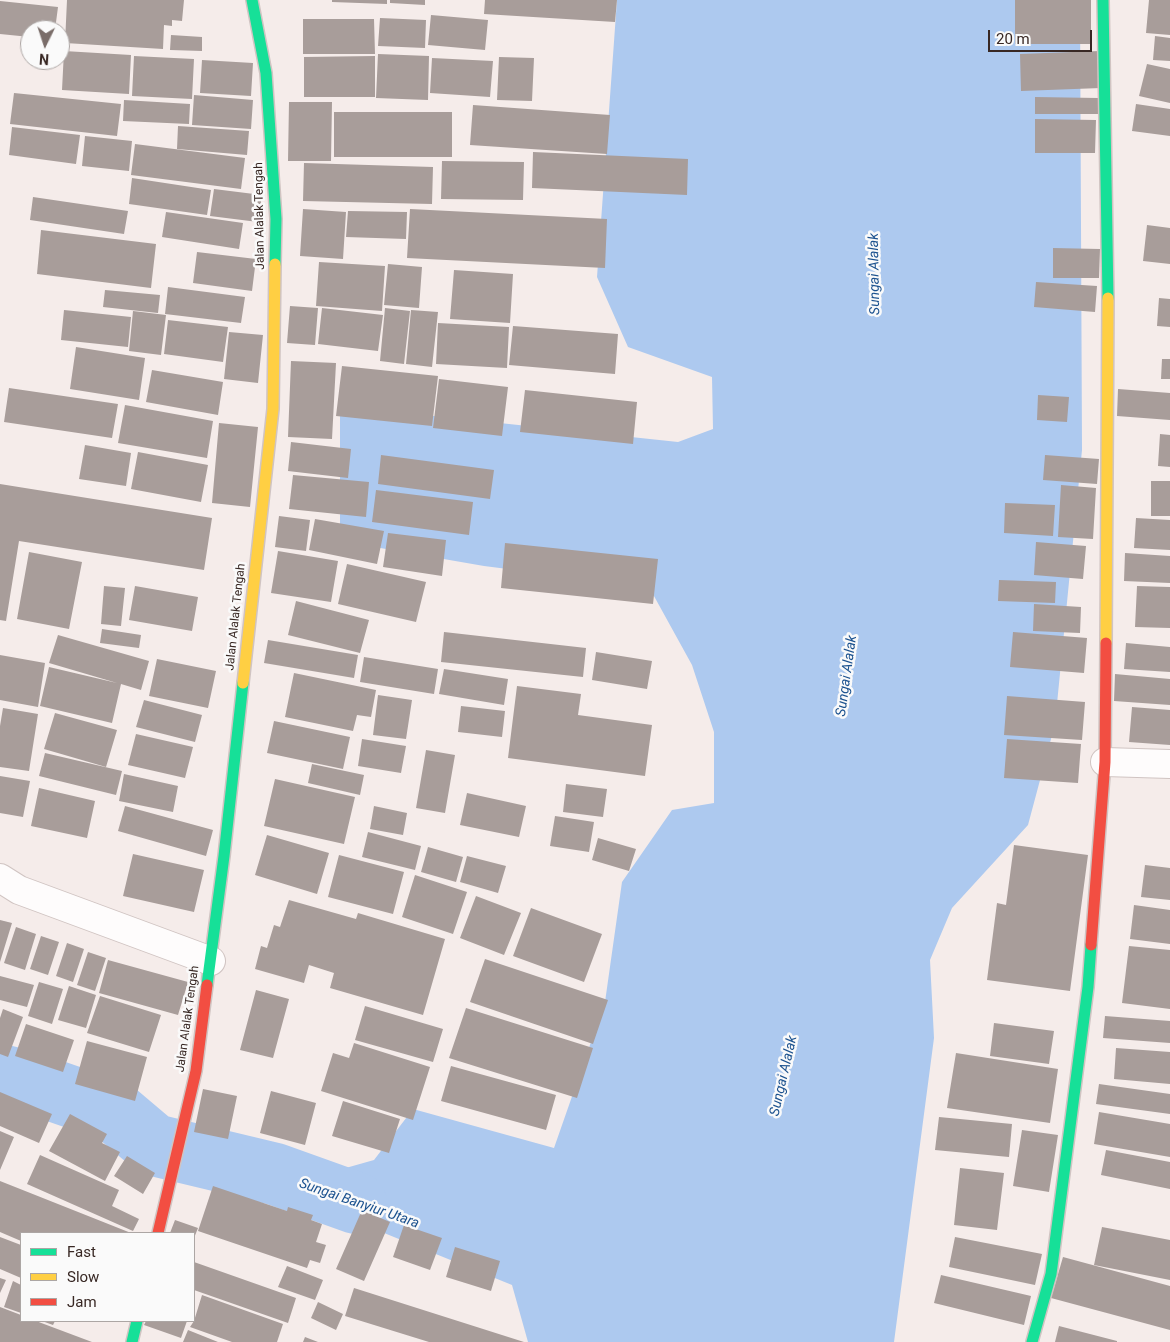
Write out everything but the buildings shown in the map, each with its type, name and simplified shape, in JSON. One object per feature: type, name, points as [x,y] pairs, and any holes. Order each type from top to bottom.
[{"type":"street","name":"Jalan Alalak Tengah","points":[[158,1232],[196,1070],[273,410],[276,219],[266,73],[252,0]]},
{"type":"street","points":[[1032,1342],[1051,1274],[1088,987],[1105,762],[1109,348],[1104,0]]},
{"type":"street","points":[[1105,762],[1170,764]]},
{"type":"street","points":[[0,878],[19,890],[210,961]]},
{"type":"street","points":[[132,1342],[137,1322]]},
{"type":"water","name":"Sungai Alalak","points":[[617,0],[1080,0],[1082,450],[1055,724],[1028,825],[952,908],[930,960],[934,1038],[894,1342],[528,1342],[512,1285],[330,1211],[274,1194],[275,1174],[286,1165],[328,1173],[374,1160],[413,1109],[554,1148],[605,1002],[622,882],[672,810],[714,803],[714,732],[692,665],[649,587],[484,566],[340,541],[340,406],[678,442],[713,429],[712,377],[628,347],[597,277]]},
{"type":"waterway","name":"Sungai Banyiur Utara","points":[[0,1075],[29,1082],[115,1112],[154,1145],[275,1174],[356,1203]]},
{"type":"traffic: fast","points":[[252,0],[266,73],[276,219],[275,264]]},
{"type":"traffic: fast","points":[[1103,0],[1108,298]]},
{"type":"traffic: fast","points":[[207,985],[224,856],[243,683]]},
{"type":"traffic: fast","points":[[1032,1342],[1051,1274],[1088,987],[1091,945]]},
{"type":"traffic: fast","points":[[132,1342],[137,1322]]},
{"type":"traffic: slow","points":[[243,683],[273,409],[275,264]]},
{"type":"traffic: slow","points":[[1106,643],[1108,298]]},
{"type":"traffic: jam","points":[[1091,945],[1105,762],[1106,643]]},
{"type":"traffic: jam","points":[[158,1232],[196,1071],[207,985]]}]
